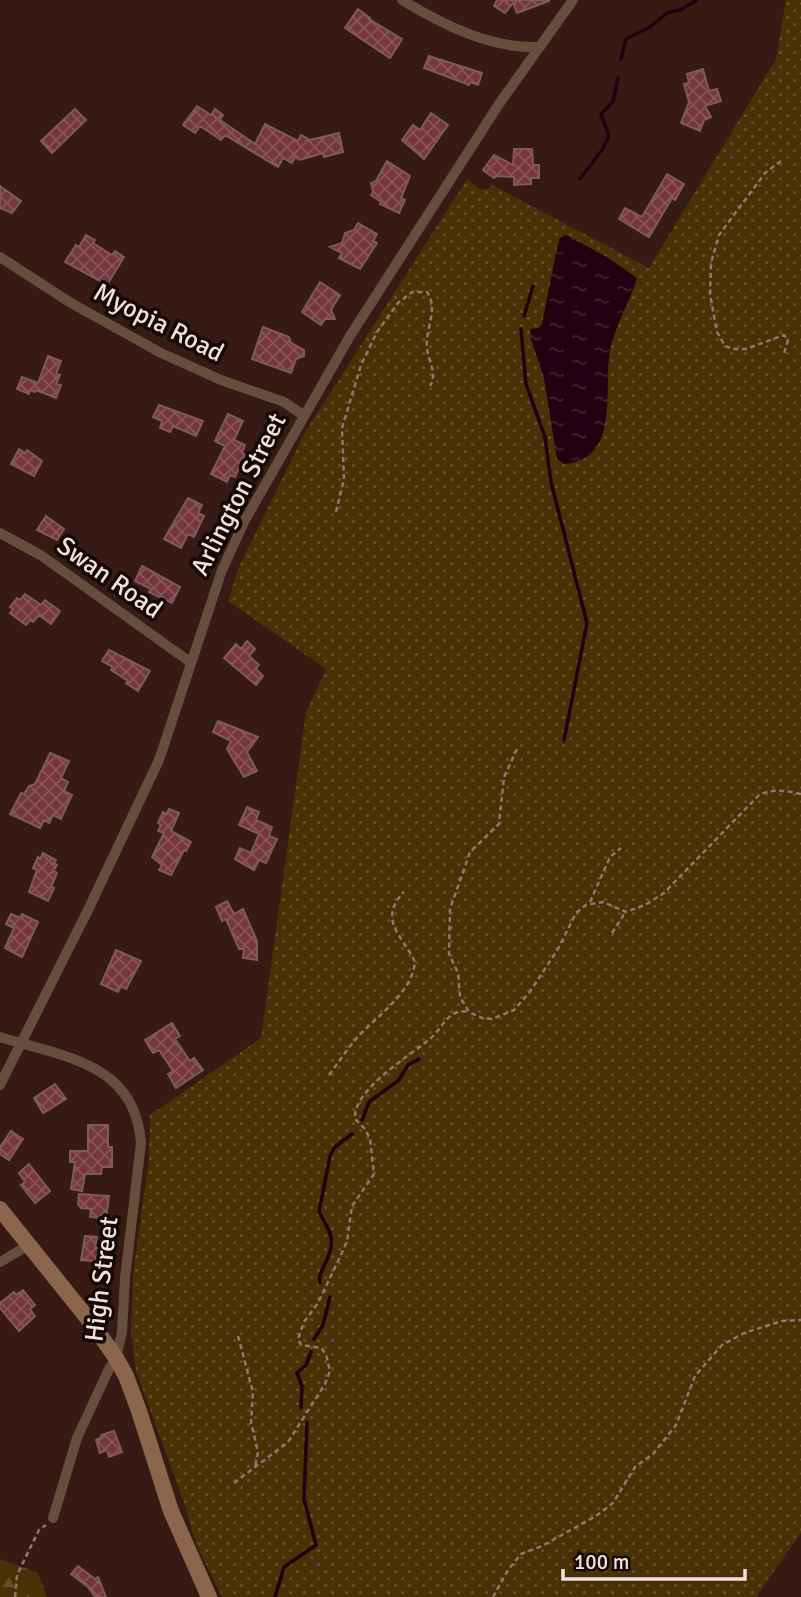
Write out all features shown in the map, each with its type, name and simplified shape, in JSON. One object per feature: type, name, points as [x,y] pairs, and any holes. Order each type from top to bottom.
[{"type":"main road","points":[[0,1209],[116,1357]]},
{"type":"main road","name":"High Street","points":[[116,1357],[139,1411],[171,1511],[209,1597]]},
{"type":"street","points":[[402,0],[436,19],[499,44],[519,48],[540,47]]},
{"type":"street","name":"Arlington Street","points":[[0,1085],[143,796],[176,712],[222,570],[246,520],[350,336],[499,104],[573,0]]},
{"type":"street","name":"Myopia Road","points":[[0,257],[71,303],[161,352],[221,380],[284,402],[303,415]]},
{"type":"street","name":"Swan Road","points":[[0,533],[42,556],[190,662]]},
{"type":"street","name":"High Street","points":[[0,1037],[103,1071],[133,1106],[139,1122],[141,1143],[125,1278],[122,1332],[116,1357]]},
{"type":"street","points":[[0,1262],[29,1245]]},
{"type":"street","points":[[53,1518],[77,1438],[116,1357]]},
{"type":"path","points":[[782,160],[765,173],[719,234],[711,263],[710,294],[717,331],[725,345],[733,349],[746,349],[784,335],[788,340],[785,354]]},
{"type":"path","points":[[336,512],[345,480],[343,422],[360,365],[387,317],[406,295],[419,290],[427,292],[432,300],[427,344],[434,377],[430,386]]},
{"type":"path","points":[[469,1012],[460,997],[460,981],[449,954],[450,909],[470,852],[499,824],[504,777],[517,749]]},
{"type":"path","points":[[590,902],[611,904],[623,911],[639,908],[664,893],[759,795],[780,790],[801,794]]},
{"type":"path","points":[[234,1483],[288,1442],[315,1403],[329,1375],[329,1360],[324,1350],[316,1346],[301,1345],[298,1339],[304,1322],[318,1303],[347,1241],[352,1206],[374,1174],[370,1139],[355,1119],[357,1107],[379,1079],[429,1039],[451,1015],[460,1011],[492,1019],[514,1010],[529,993],[558,949],[576,912],[590,902],[610,858],[621,848]]},
{"type":"path","points":[[329,1075],[354,1041],[404,989],[411,977],[415,962],[401,942],[393,920],[394,905],[404,892]]},
{"type":"path","points":[[612,933],[622,919],[623,911]]},
{"type":"path","points":[[493,1597],[508,1570],[522,1554],[596,1516],[613,1503],[635,1467],[653,1454],[676,1425],[695,1376],[722,1345],[744,1333],[782,1321],[801,1320]]},
{"type":"path","points":[[238,1336],[253,1392],[251,1422],[258,1452],[255,1467]]},
{"type":"path","points":[[15,1597],[17,1575],[39,1530],[53,1518]]},
{"type":"green space","points":[[786,0],[801,0],[801,1533],[756,1597],[222,1597],[196,1544],[183,1500],[136,1371],[131,1333],[133,1274],[149,1159],[150,1115],[261,1038],[306,713],[326,669],[228,601],[238,569],[304,434],[467,179],[480,189],[488,189],[492,185],[649,268],[776,59]]},
{"type":"green space","points":[[0,1559],[38,1573],[47,1597],[0,1597]]},
{"type":"water","points":[[566,235],[607,257],[637,278],[610,350],[606,420],[602,437],[594,450],[582,460],[564,464],[557,459],[544,378],[530,329],[539,328],[542,324],[557,248],[560,238]]},
{"type":"building","points":[[497,0],[549,1],[517,13],[513,3],[505,13],[494,6]]},
{"type":"building","points":[[358,9],[402,39],[390,58],[345,28]]},
{"type":"building","points":[[429,56],[482,73],[478,85],[470,82],[469,85],[424,68]]},
{"type":"building","points":[[703,69],[709,91],[717,89],[721,101],[705,106],[711,117],[704,120],[700,131],[681,123],[689,102],[684,84],[689,83],[687,74]]},
{"type":"building","points":[[197,106],[211,115],[215,109],[223,115],[220,120],[255,144],[265,124],[298,141],[301,135],[310,140],[339,133],[343,152],[324,157],[323,153],[300,160],[295,157],[292,163],[283,158],[278,167],[225,135],[221,140],[200,126],[195,133],[183,125]]},
{"type":"building","points":[[75,109],[86,120],[52,153],[41,141]]},
{"type":"building","points":[[431,113],[448,125],[424,159],[402,140],[413,125],[420,130]]},
{"type":"building","points":[[514,149],[532,149],[533,165],[539,165],[539,178],[531,178],[531,184],[514,185],[514,177],[494,178],[483,170],[494,155],[513,165]]},
{"type":"building","points":[[387,161],[410,176],[401,198],[405,200],[399,213],[380,204],[381,202],[371,195],[371,183],[376,181]]},
{"type":"building","points":[[667,174],[684,184],[675,200],[672,198],[649,237],[619,219],[625,208],[642,217]]},
{"type":"building","points":[[0,186],[21,201],[12,213],[0,208]]},
{"type":"building","points":[[358,223],[377,234],[373,241],[377,243],[360,269],[339,258],[342,253],[330,247],[342,243],[345,233],[354,230]]},
{"type":"building","points":[[86,235],[112,255],[115,251],[124,257],[107,285],[65,262]]},
{"type":"building","points":[[320,282],[340,295],[331,310],[335,319],[325,319],[321,325],[302,312]]},
{"type":"building","points":[[263,327],[289,337],[291,343],[304,350],[304,356],[296,359],[291,373],[252,359]]},
{"type":"building","points":[[48,356],[61,361],[56,374],[60,375],[56,384],[61,385],[56,398],[36,390],[30,390],[29,394],[17,389],[22,377],[38,383]]},
{"type":"building","points":[[159,405],[203,421],[196,436],[173,426],[170,432],[160,428],[162,421],[153,417]]},
{"type":"building","points":[[228,414],[243,421],[234,440],[245,445],[242,453],[245,455],[235,477],[230,475],[227,482],[211,474],[225,446],[215,441]]},
{"type":"building","points":[[19,449],[25,453],[27,450],[42,461],[34,476],[11,464]]},
{"type":"building","points":[[188,498],[202,505],[198,513],[204,516],[194,537],[188,534],[181,548],[164,539]]},
{"type":"building","points":[[46,516],[64,529],[57,540],[37,530]]},
{"type":"building","points":[[142,566],[180,587],[172,603],[149,592],[151,589],[135,581]]},
{"type":"building","points":[[25,594],[41,605],[45,600],[60,611],[51,624],[39,615],[26,625],[10,613],[13,609],[10,607],[17,598],[20,600]]},
{"type":"building","points":[[247,641],[255,649],[249,656],[259,665],[256,669],[263,676],[256,685],[224,658],[236,644],[241,649]]},
{"type":"building","points":[[109,650],[150,671],[138,691],[111,670],[113,667],[102,661]]},
{"type":"building","points":[[218,721],[258,737],[247,752],[257,771],[244,777],[227,749],[231,741],[213,732]]},
{"type":"building","points":[[50,753],[69,761],[61,778],[68,782],[64,791],[72,795],[61,819],[53,815],[49,823],[44,820],[40,828],[10,814],[21,793],[24,794],[29,786],[35,784]]},
{"type":"building","points":[[247,807],[259,812],[256,820],[272,827],[269,836],[277,839],[266,863],[259,860],[254,870],[235,859],[240,848],[251,853],[259,834],[239,825]]},
{"type":"building","points":[[169,809],[179,813],[171,831],[191,842],[171,875],[159,870],[162,865],[152,857],[164,833],[158,831],[161,825],[158,823],[163,812],[167,814]]},
{"type":"building","points":[[43,853],[56,860],[54,863],[57,865],[53,871],[57,873],[51,887],[54,888],[48,901],[29,892],[37,870],[33,868]]},
{"type":"building","points":[[227,901],[234,914],[243,909],[257,941],[257,960],[243,958],[244,949],[239,949],[226,919],[222,921],[216,907]]},
{"type":"building","points":[[11,914],[20,918],[22,914],[38,922],[22,957],[5,948],[14,928],[6,924]]},
{"type":"building","points":[[116,950],[141,961],[126,989],[121,986],[118,992],[101,984]]},
{"type":"building","points":[[172,1023],[180,1036],[175,1039],[190,1061],[194,1058],[203,1070],[176,1088],[168,1074],[173,1071],[159,1050],[153,1053],[145,1040]]},
{"type":"building","points":[[55,1084],[66,1099],[43,1113],[34,1098]]},
{"type":"building","points":[[88,1125],[108,1125],[112,1167],[102,1167],[101,1174],[85,1174],[82,1191],[71,1189],[75,1162],[70,1162],[70,1151],[88,1151]]},
{"type":"building","points":[[11,1131],[23,1139],[9,1160],[0,1154],[0,1147]]},
{"type":"building","points":[[29,1164],[50,1191],[35,1203],[21,1185],[25,1182],[19,1173]]},
{"type":"building","points":[[79,1194],[109,1196],[106,1219],[90,1217],[91,1209],[81,1208],[78,1204]]},
{"type":"building","points":[[85,1236],[97,1237],[95,1247],[105,1251],[103,1262],[81,1260]]},
{"type":"building","points":[[23,1290],[35,1305],[30,1309],[35,1316],[19,1331],[0,1308],[0,1303],[14,1292],[16,1295]]},
{"type":"building","points":[[114,1431],[122,1452],[109,1457],[107,1450],[100,1453],[96,1440],[102,1437],[101,1435]]},
{"type":"building","points":[[78,1566],[95,1579],[98,1577],[106,1597],[95,1597],[88,1587],[71,1574]]},
{"type":"waterway","points":[[621,59],[626,39],[650,27],[667,13],[682,9],[697,0]]},
{"type":"waterway","points":[[580,179],[609,136],[601,114],[613,102],[618,78]]},
{"type":"waterway","points":[[524,316],[533,286]]},
{"type":"waterway","points":[[521,329],[526,384],[545,437],[551,482],[587,623],[564,740]]},
{"type":"waterway","points":[[362,1120],[369,1102],[399,1080],[408,1065],[419,1059]]},
{"type":"waterway","points":[[320,1283],[320,1274],[332,1244],[330,1233],[319,1212],[330,1156],[335,1147],[352,1134]]},
{"type":"waterway","points":[[314,1339],[323,1325],[330,1297]]},
{"type":"waterway","points":[[301,1408],[302,1386],[297,1373],[306,1365],[311,1352]]},
{"type":"waterway","points":[[275,1597],[284,1567],[316,1545],[304,1499],[307,1422]]}]
